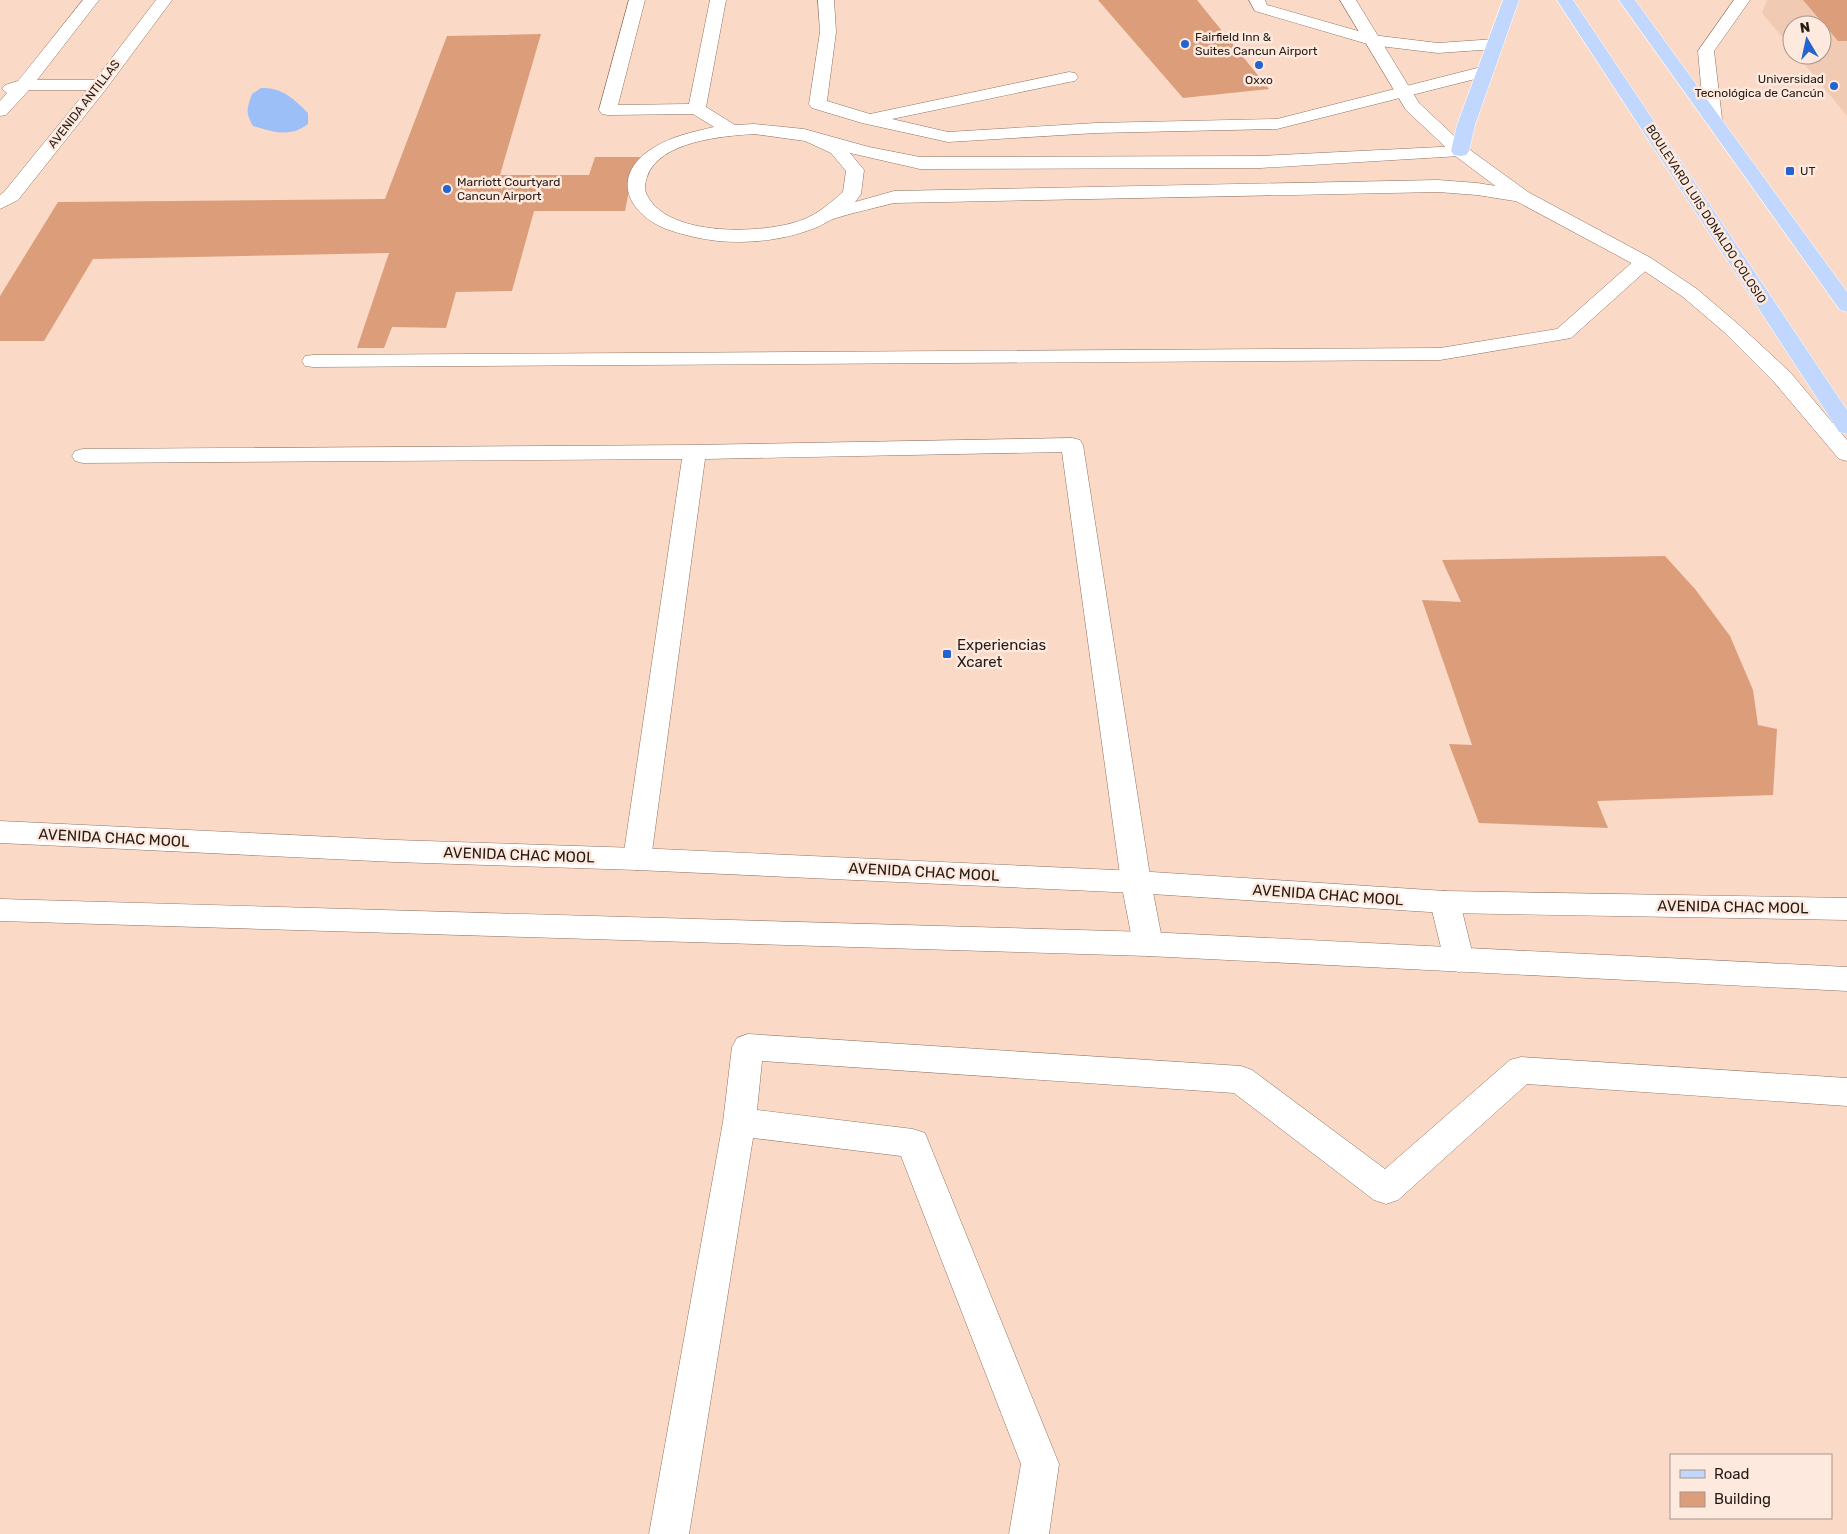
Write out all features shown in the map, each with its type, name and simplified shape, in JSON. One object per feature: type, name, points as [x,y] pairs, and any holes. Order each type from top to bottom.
[{"type":"main road","points":[[1460,151],[1466,125],[1511,0]]},
{"type":"main road","name":"BOULEVARD LUIS DONALDO COLOSIO","points":[[1565,0],[1847,427]]},
{"type":"main road","points":[[1627,0],[1847,306]]},
{"type":"street","points":[[0,111],[24,85],[91,0]]},
{"type":"street","name":"AVENIDA ANTILLAS","points":[[0,212],[6,200],[100,86],[164,0]]},
{"type":"street","points":[[637,0],[608,110],[697,109],[731,130]]},
{"type":"street","points":[[697,109],[718,0]]},
{"type":"street","points":[[826,0],[828,32],[818,104],[868,119],[948,138],[1087,128],[1277,124],[1485,71]]},
{"type":"street","points":[[1257,0],[1261,8],[1371,40],[1438,48],[1495,44]]},
{"type":"street","points":[[1348,0],[1412,106],[1460,151],[1521,196],[1644,262],[1690,293],[1731,328],[1782,377],[1847,454]]},
{"type":"street","points":[[1713,119],[1706,51],[1742,0]]},
{"type":"street","points":[[868,119],[1069,77]]},
{"type":"street","points":[[0,92],[24,85],[100,86]]},
{"type":"street","points":[[1460,151],[1260,162],[920,163],[895,160],[804,134],[756,128],[706,133],[665,148],[639,170],[635,183],[637,196],[645,208],[659,218],[679,227],[702,233],[728,236],[756,235],[782,231],[807,225],[827,215],[894,197],[1438,186],[1477,189],[1521,196]]},
{"type":"street","points":[[804,134],[837,149],[855,170],[852,194],[827,215]]},
{"type":"street","points":[[894,197],[895,160]]},
{"type":"street","points":[[313,361],[1440,354],[1564,334],[1644,262]]},
{"type":"street","points":[[83,456],[694,452],[1072,446],[1136,882],[1148,944]]},
{"type":"street","points":[[637,859],[694,452]]},
{"type":"street","name":"AVENIDA CHAC MOOL","points":[[0,832],[395,851],[637,859],[1136,882],[1445,902],[1847,909]]},
{"type":"street","points":[[1445,902],[1459,960]]},
{"type":"street","points":[[0,910],[1148,944],[1847,979]]},
{"type":"street","points":[[669,1534],[739,1122],[748,1047],[1241,1080],[1386,1189],[1521,1070],[1847,1092]]},
{"type":"street","points":[[739,1122],[913,1143],[1040,1464],[1028,1534]]},
{"type":"shaded area","name":"Universidad Tecnológica de Cancún","points":[[1767,0],[1847,0],[1847,116],[1805,65],[1832,65],[1832,15],[1782,15],[1782,37],[1762,13]]},
{"type":"water","points":[[261,88],[281,92],[293,99],[308,113],[308,124],[288,132],[275,132],[253,126],[248,114],[248,107],[252,94]]},
{"type":"building","name":"Fairfield Inn & Suites Cancun Airport","points":[[1098,0],[1197,0],[1269,89],[1183,98]]},
{"type":"building","points":[[1803,0],[1847,0],[1847,41],[1838,41],[1832,34],[1832,15],[1816,15]]},
{"type":"building","points":[[541,34],[500,175],[589,175],[595,157],[647,157],[632,175],[625,211],[534,211],[512,291],[456,292],[446,328],[392,327],[384,348],[357,348],[389,253],[93,259],[44,341],[0,341],[0,296],[58,202],[385,199],[447,36]]},
{"type":"building","points":[[1665,556],[1695,589],[1730,636],[1753,690],[1758,725],[1777,729],[1773,795],[1597,801],[1608,828],[1479,823],[1449,744],[1472,745],[1422,600],[1461,602],[1442,560]]},
{"type":"place","name":"Fairfield Inn & Suites Cancun Airport","points":[[1185,44]]},
{"type":"place","name":"Oxxo","points":[[1259,65]]},
{"type":"place","name":"Universidad Tecnológica de Cancún","points":[[1834,86]]},
{"type":"place","name":"UT","points":[[1790,171]]},
{"type":"place","name":"Marriott Courtyard Cancun Airport","points":[[447,189]]},
{"type":"place","name":"Experiencias Xcaret","points":[[947,654]]}]
